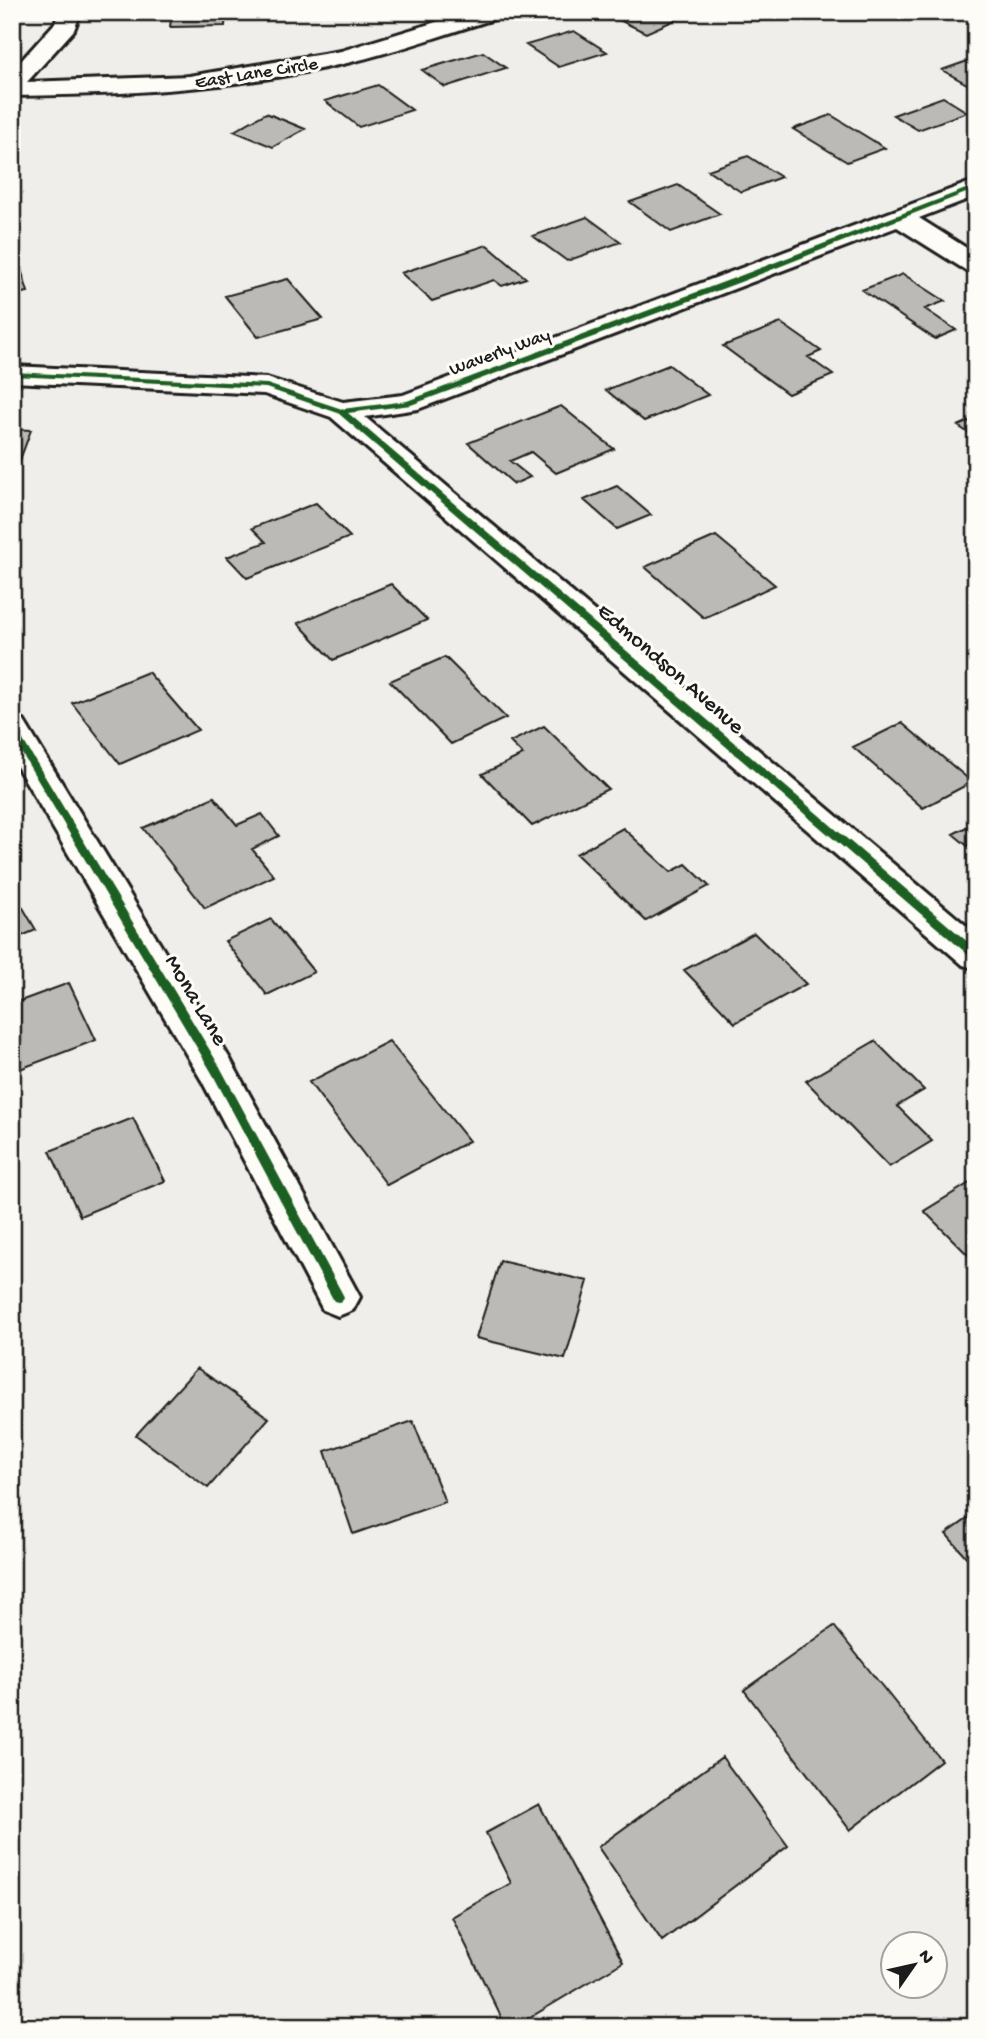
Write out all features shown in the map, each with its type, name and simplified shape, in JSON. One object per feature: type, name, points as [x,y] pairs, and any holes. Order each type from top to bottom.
[{"type":"street","points":[[12,87],[66,25],[70,12]]},
{"type":"street","name":"East Lane Circle","points":[[12,87],[104,88],[189,83],[344,57],[493,12]]},
{"type":"street","name":"Waverly Way","points":[[12,374],[267,386],[341,411],[408,403],[901,218],[976,187]]},
{"type":"street","points":[[901,218],[976,265]]},
{"type":"street","name":"Edmondson Avenue","points":[[341,411],[976,956]]},
{"type":"street","name":"Mona Lane","points":[[12,729],[216,1070],[338,1297]]},
{"type":"building","points":[[172,12],[226,12],[225,26],[170,27]]},
{"type":"building","points":[[625,12],[693,12],[646,33],[613,17]]},
{"type":"building","points":[[574,31],[607,52],[559,67],[526,45]]},
{"type":"building","points":[[483,52],[506,68],[445,87],[422,70]]},
{"type":"building","points":[[976,58],[976,89],[942,70]]},
{"type":"building","points":[[378,85],[412,110],[359,127],[325,101]]},
{"type":"building","points":[[943,97],[967,112],[918,130],[893,115]]},
{"type":"building","points":[[266,113],[305,129],[273,147],[234,131]]},
{"type":"building","points":[[831,115],[885,148],[847,162],[793,129]]},
{"type":"building","points":[[748,156],[781,177],[741,192],[708,170]]},
{"type":"building","points":[[678,185],[720,214],[671,232],[630,202]]},
{"type":"building","points":[[587,217],[621,242],[567,261],[533,236]]},
{"type":"building","points":[[487,245],[526,278],[502,286],[494,280],[432,301],[401,273]]},
{"type":"building","points":[[19,263],[28,292],[12,295],[12,264]]},
{"type":"building","points":[[903,274],[945,301],[925,309],[956,330],[935,339],[862,290]]},
{"type":"building","points":[[288,279],[323,319],[258,337],[225,296]]},
{"type":"building","points":[[781,323],[821,351],[808,357],[833,375],[788,394],[723,346]]},
{"type":"building","points":[[669,365],[708,395],[644,421],[606,390]]},
{"type":"building","points":[[561,406],[614,449],[556,473],[531,452],[510,461],[530,477],[514,484],[468,443]]},
{"type":"building","points":[[976,418],[976,438],[958,426]]},
{"type":"building","points":[[12,429],[31,430],[14,476],[12,476]]},
{"type":"building","points":[[617,486],[651,515],[617,529],[584,500]]},
{"type":"building","points":[[316,503],[350,537],[247,578],[227,557],[266,542],[252,528]]},
{"type":"building","points":[[716,536],[775,585],[704,618],[645,567]]},
{"type":"building","points":[[391,584],[427,620],[333,660],[298,623]]},
{"type":"building","points":[[445,657],[506,718],[451,744],[390,681]]},
{"type":"building","points":[[148,672],[198,730],[120,764],[72,703]]},
{"type":"building","points":[[902,723],[972,782],[923,808],[853,747]]},
{"type":"building","points":[[544,726],[608,789],[532,826],[482,774],[523,755],[510,742]]},
{"type":"building","points":[[214,797],[237,825],[262,814],[279,836],[252,849],[274,876],[205,908],[143,828]]},
{"type":"building","points":[[976,822],[976,853],[953,834]]},
{"type":"building","points":[[623,828],[671,872],[686,864],[709,886],[646,921],[576,854]]},
{"type":"building","points":[[12,889],[36,930],[12,940]]},
{"type":"building","points":[[271,919],[314,972],[267,995],[225,941]]},
{"type":"building","points":[[754,933],[806,984],[735,1023],[684,970]]},
{"type":"building","points":[[69,983],[96,1040],[20,1069],[12,1052],[12,1004]]},
{"type":"building","points":[[389,1041],[469,1141],[387,1185],[309,1082]]},
{"type":"building","points":[[875,1041],[924,1090],[897,1106],[932,1141],[889,1167],[806,1081]]},
{"type":"building","points":[[133,1118],[165,1181],[80,1216],[50,1151]]},
{"type":"building","points":[[976,1179],[976,1263],[924,1211]]},
{"type":"building","points":[[500,1261],[588,1281],[565,1359],[476,1338]]},
{"type":"building","points":[[197,1368],[269,1418],[208,1488],[136,1435]]},
{"type":"building","points":[[413,1421],[445,1502],[353,1534],[325,1451]]},
{"type":"building","points":[[976,1513],[976,1568],[946,1534]]},
{"type":"building","points":[[834,1626],[941,1760],[850,1830],[744,1690]]},
{"type":"building","points":[[722,1757],[788,1846],[662,1941],[598,1847]]},
{"type":"building","points":[[539,1804],[623,1962],[514,2027],[506,2027],[452,1917],[511,1883],[486,1833]]},
{"type":"cycle path","points":[[12,374],[267,386],[341,411],[408,403],[740,279],[976,187]]},
{"type":"cycle path","points":[[341,411],[976,955]]},
{"type":"cycle path","points":[[12,729],[216,1070],[338,1297]]}]
